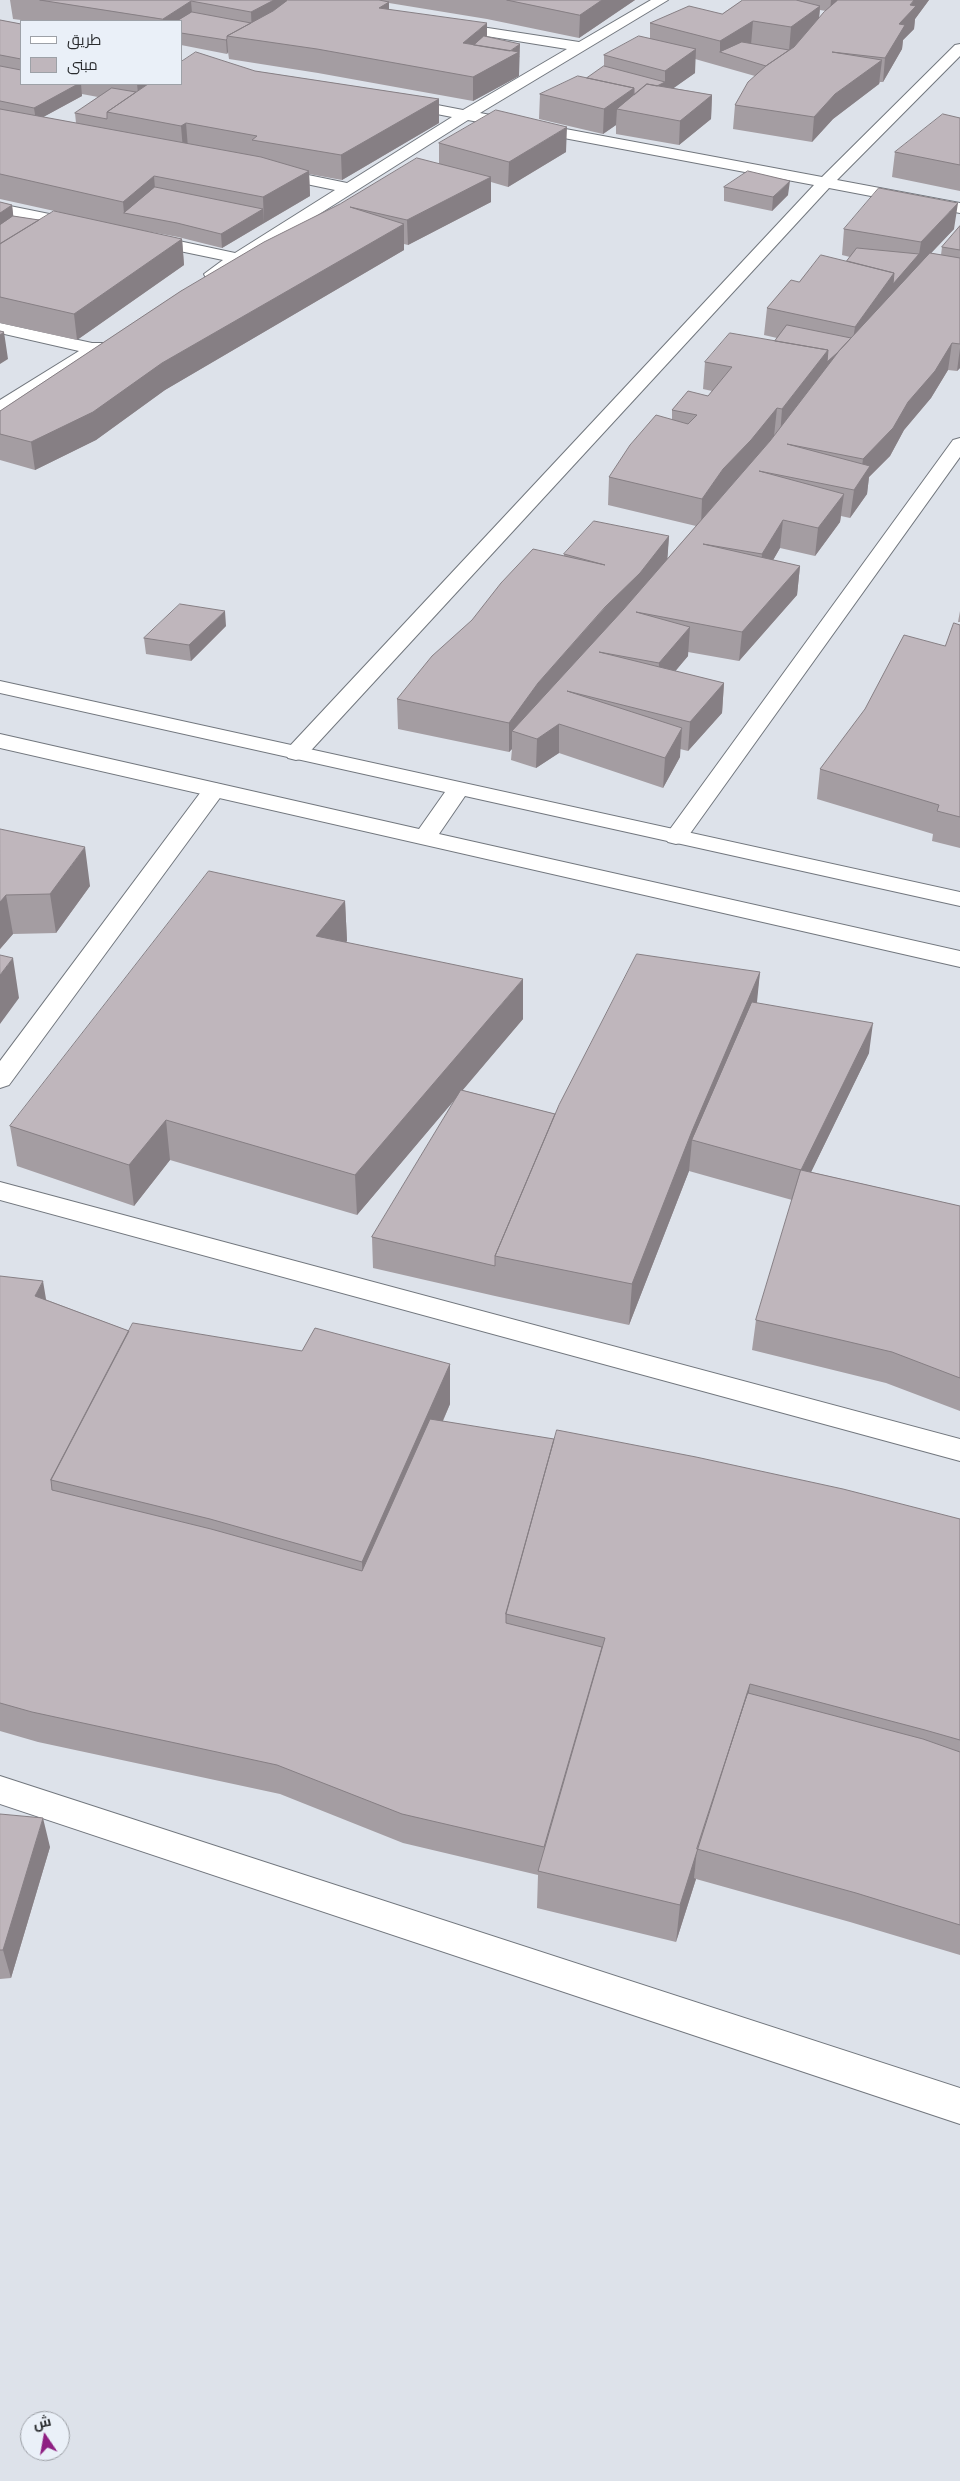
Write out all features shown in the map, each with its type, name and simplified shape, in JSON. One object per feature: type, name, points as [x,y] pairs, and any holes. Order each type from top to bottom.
[{"type":"street","points":[[195,285],[466,115],[661,0]]},
{"type":"street","points":[[436,24],[581,47]]},
{"type":"street","points":[[296,753],[824,183],[960,48]]},
{"type":"street","points":[[387,100],[960,208]]},
{"type":"street","points":[[263,170],[350,188]]},
{"type":"street","points":[[0,209],[95,228]]},
{"type":"street","points":[[133,236],[237,258]]},
{"type":"street","points":[[0,328],[95,349]]},
{"type":"street","points":[[0,408],[112,339]]},
{"type":"street","points":[[676,837],[960,444]]},
{"type":"street","points":[[0,687],[960,899]]},
{"type":"street","points":[[0,741],[960,959]]},
{"type":"street","points":[[424,838],[459,788]]},
{"type":"street","points":[[0,1079],[214,790]]},
{"type":"street","points":[[0,1191],[960,1450]]},
{"type":"street","points":[[0,1790],[960,2106]]},
{"type":"building","points":[[40,0],[274,0],[251,12],[191,1],[163,19]]},
{"type":"building","points":[[288,0],[379,0],[389,2],[379,8],[487,23],[463,43],[519,52],[473,77],[317,49],[227,36],[273,11]]},
{"type":"building","points":[[507,0],[602,0],[580,15]]},
{"type":"building","points":[[743,0],[796,0],[820,6],[791,27],[753,21],[720,41],[650,23],[689,6],[722,14]]},
{"type":"building","points":[[838,0],[914,0],[910,5],[916,6],[899,24],[905,25],[885,58],[832,52],[882,60],[835,94],[814,117],[735,105],[748,82],[767,65],[794,47],[824,12]]},
{"type":"building","points":[[192,12],[251,23],[227,36],[226,40],[182,33],[182,20],[179,20]]},
{"type":"building","points":[[0,20],[20,24],[20,59],[0,55]]},
{"type":"building","points":[[484,36],[520,44],[510,51],[474,45]]},
{"type":"building","points":[[639,36],[696,49],[665,71],[604,55]]},
{"type":"building","points":[[742,42],[789,50],[766,66],[720,52]]},
{"type":"building","points":[[196,52],[255,71],[439,99],[341,155],[252,140],[257,136],[186,123],[181,126],[107,112],[147,85],[182,85],[182,61]]},
{"type":"building","points":[[0,66],[20,70],[20,85],[76,85],[34,108],[0,101]]},
{"type":"building","points":[[604,66],[665,82],[657,86],[647,84],[634,95],[634,88],[587,78]]},
{"type":"building","points":[[578,76],[634,88],[604,109],[540,94]]},
{"type":"building","points":[[647,84],[712,95],[680,121],[617,109]]},
{"type":"building","points":[[112,88],[136,92],[107,112],[107,119],[75,113]]},
{"type":"building","points":[[0,109],[261,157],[309,171],[263,197],[154,176],[123,202],[0,174]]},
{"type":"building","points":[[496,110],[567,127],[509,162],[439,143]]},
{"type":"building","points":[[943,114],[960,118],[960,165],[895,152]]},
{"type":"building","points":[[417,158],[491,177],[407,220],[350,207],[404,224],[162,363],[93,412],[31,442],[0,434],[0,411],[181,291],[264,242],[340,204]]},
{"type":"building","points":[[748,171],[790,181],[773,197],[724,187]]},
{"type":"building","points":[[155,187],[263,209],[221,234],[124,213]]},
{"type":"building","points":[[879,188],[958,203],[921,242],[844,229]]},
{"type":"building","points":[[0,202],[12,205],[0,213]]},
{"type":"building","points":[[54,211],[182,239],[74,314],[0,297],[0,244]]},
{"type":"building","points":[[13,216],[39,220],[0,244],[0,225]]},
{"type":"building","points":[[960,226],[960,250],[942,247]]},
{"type":"building","points":[[857,248],[919,254],[893,284],[894,273],[847,261]]},
{"type":"building","points":[[930,253],[960,258],[960,344],[952,343],[935,371],[908,402],[893,428],[863,459],[787,444],[870,466],[854,490],[759,471],[844,494],[818,528],[783,520],[762,554],[703,544],[800,566],[742,632],[636,612],[690,627],[659,663],[599,652],[724,683],[690,722],[567,691],[682,728],[665,758],[559,724],[537,739],[512,731],[623,610],[770,441],[839,351]]},
{"type":"building","points":[[821,255],[894,273],[855,327],[767,308],[791,280],[799,282]]},
{"type":"building","points":[[787,325],[851,338],[827,362],[828,350],[775,341]]},
{"type":"building","points":[[730,333],[828,350],[782,409],[777,408],[751,440],[723,469],[702,499],[609,477],[630,445],[656,415],[688,424],[697,415],[672,410],[688,391],[708,396],[732,367],[705,362]]},
{"type":"building","points":[[594,521],[669,536],[640,573],[605,607],[538,683],[509,723],[397,699],[432,656],[472,620],[501,583],[533,549],[605,565],[564,554]]},
{"type":"building","points":[[180,604],[225,611],[189,645],[144,638]]},
{"type":"building","points":[[954,623],[960,625],[960,817],[937,811],[939,805],[820,769],[865,709],[904,635],[945,646]]},
{"type":"building","points":[[0,829],[85,847],[50,894],[6,895],[0,902]]},
{"type":"building","points":[[209,871],[345,901],[316,936],[523,979],[355,1175],[166,1120],[129,1165],[10,1126]]},
{"type":"building","points":[[637,954],[760,972],[692,1131],[632,1284],[495,1256],[559,1105]]},
{"type":"building","points":[[0,955],[13,958],[0,975]]},
{"type":"building","points":[[752,1002],[873,1023],[801,1170],[692,1140]]},
{"type":"building","points":[[461,1090],[555,1114],[495,1256],[495,1266],[372,1237]]},
{"type":"building","points":[[801,1170],[960,1206],[960,1378],[892,1352],[756,1320]]},
{"type":"building","points":[[0,1276],[43,1281],[35,1296],[129,1331],[51,1480],[52,1490],[211,1529],[362,1571],[430,1419],[554,1439],[506,1614],[506,1623],[602,1647],[544,1847],[402,1814],[277,1765],[32,1712],[0,1703]]},
{"type":"building","points":[[133,1323],[302,1351],[315,1328],[450,1364],[362,1562],[210,1519],[51,1480]]},
{"type":"building","points":[[557,1430],[696,1457],[843,1489],[960,1519],[960,1740],[750,1684],[680,1905],[538,1871],[605,1638],[506,1614]]},
{"type":"building","points":[[748,1693],[923,1739],[960,1752],[960,1925],[856,1893],[697,1849]]},
{"type":"building","points":[[0,1814],[43,1818],[3,1950],[0,1950]]}]
